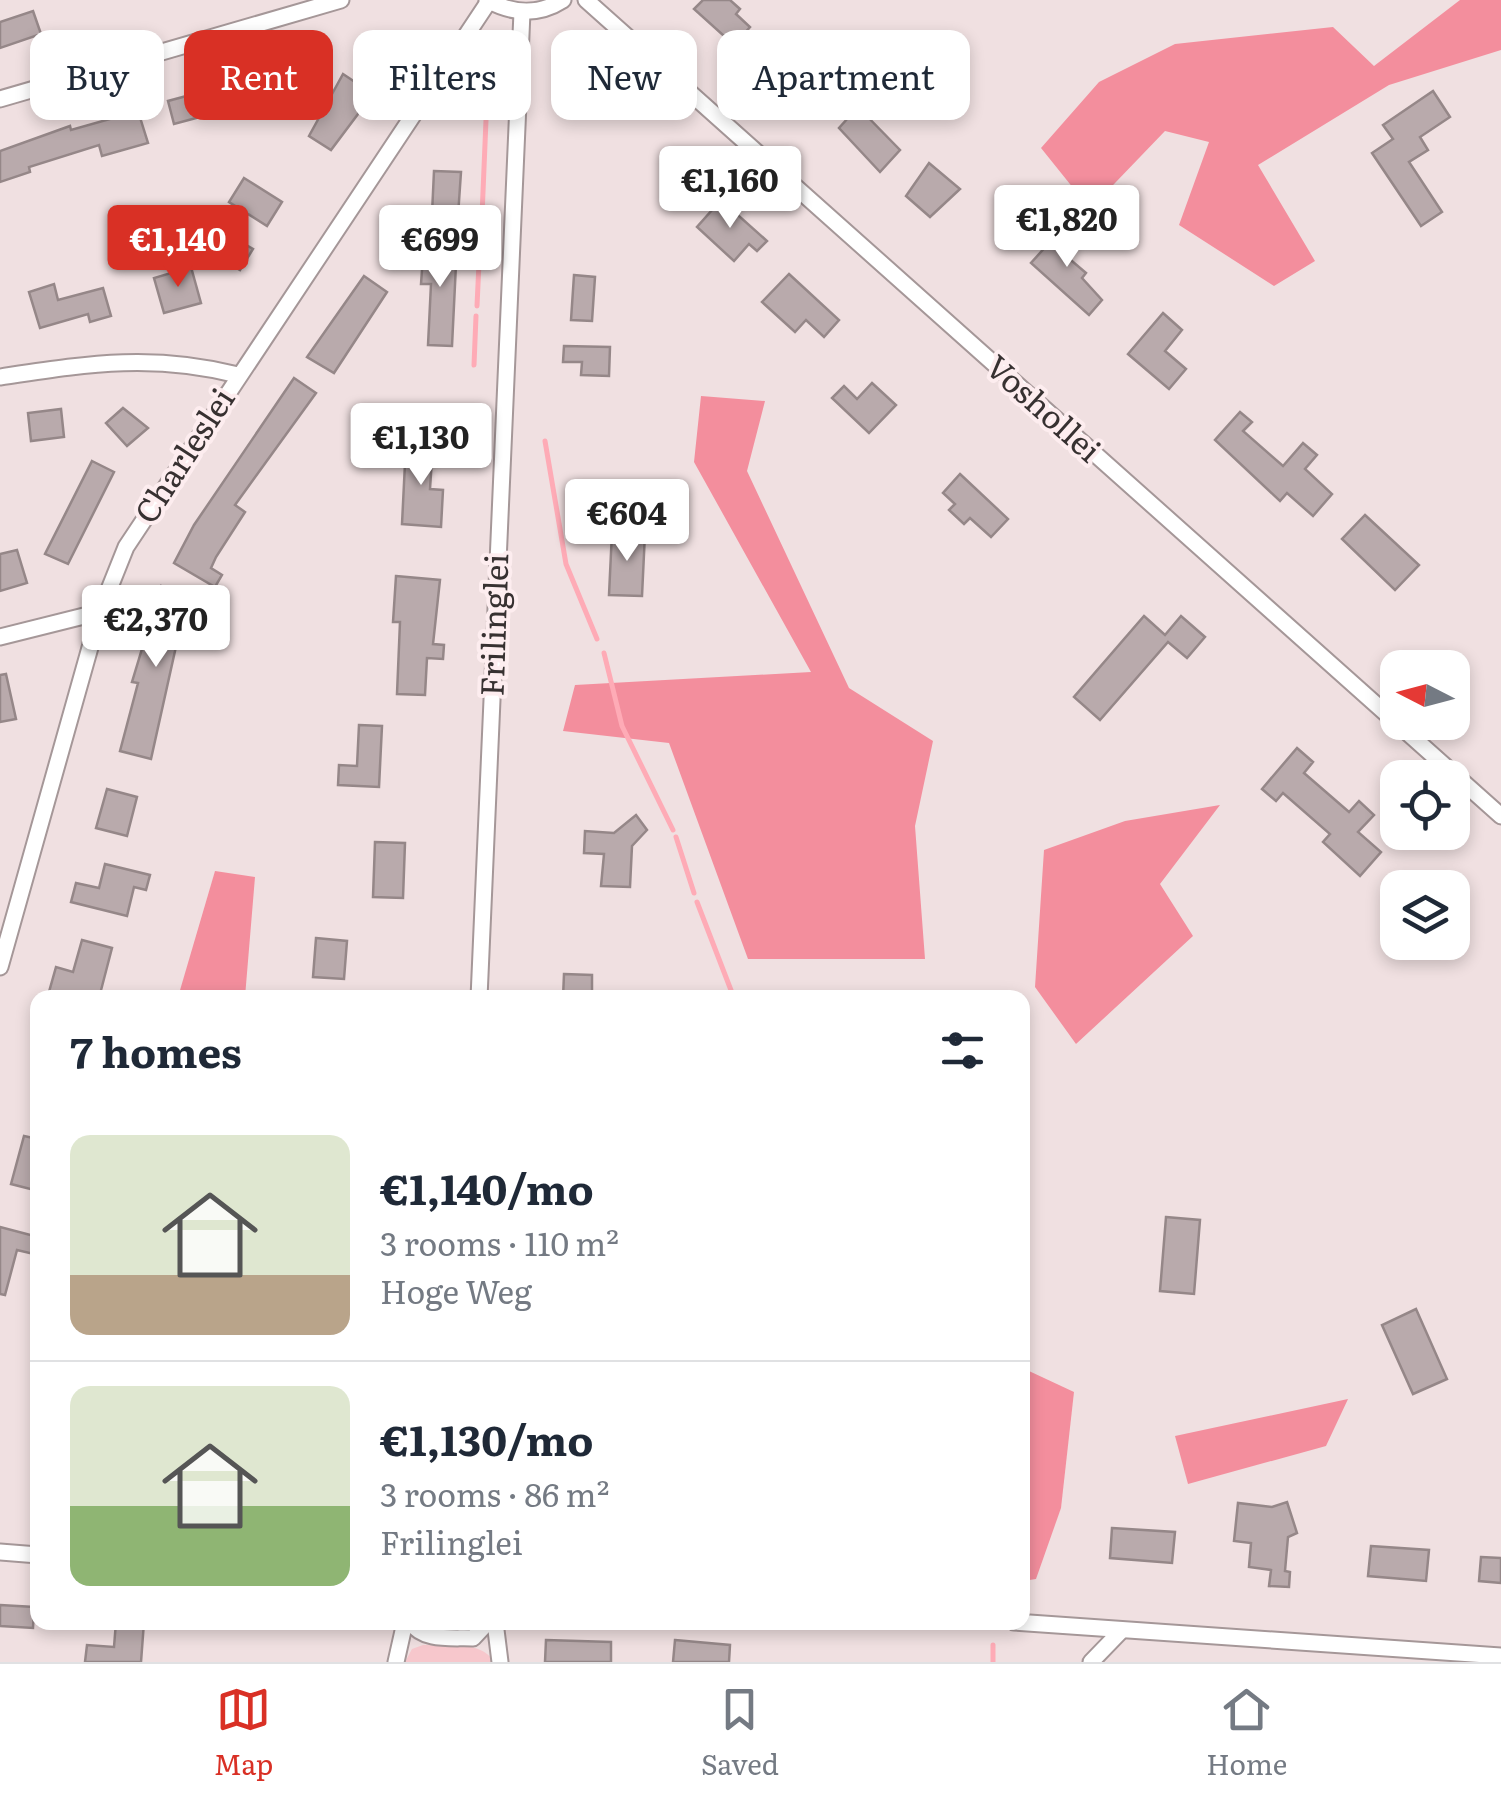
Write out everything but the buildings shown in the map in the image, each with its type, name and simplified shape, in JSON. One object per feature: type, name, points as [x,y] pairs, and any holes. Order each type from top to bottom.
[{"type":"street","points":[[0,99],[340,0]]},
{"type":"street","points":[[488,1],[522,12],[542,11],[564,0]]},
{"type":"street","name":"Voshollei","points":[[586,0],[1501,816]]},
{"type":"street","name":"Charleslei","points":[[0,968],[100,612],[126,547],[488,1]]},
{"type":"street","name":"Frilinglei","points":[[479,990],[522,12]]},
{"type":"street","points":[[0,377],[155,360],[186,362],[238,375]]},
{"type":"street","points":[[0,637],[100,612]]},
{"type":"street","points":[[0,1552],[30,1554]]},
{"type":"street","points":[[1030,1623],[1501,1656]]},
{"type":"street","points":[[396,1662],[406,1630]]},
{"type":"street","points":[[417,1630],[432,1637],[473,1638],[482,1630]]},
{"type":"street","points":[[493,1630],[500,1662]]},
{"type":"street","points":[[1091,1662],[1122,1630]]},
{"type":"shaded area","points":[[1460,0],[1501,0],[1501,50],[1389,85],[1258,165],[1315,261],[1274,286],[1179,225],[1209,142],[1165,131],[1090,209],[1041,148],[1099,82],[1175,44],[1333,27],[1374,66]]},
{"type":"shaded area","points":[[701,396],[765,401],[747,471],[849,688],[933,741],[915,826],[925,959],[748,959],[669,743],[563,731],[575,685],[811,672],[694,462]]},
{"type":"shaded area","points":[[1220,805],[1160,884],[1193,936],[1076,1044],[1035,987],[1044,850],[1125,821]]},
{"type":"shaded area","points":[[215,871],[255,877],[246,990],[180,990]]},
{"type":"shaded area","points":[[1030,1371],[1074,1392],[1061,1508],[1036,1579],[1030,1580]]},
{"type":"shaded area","points":[[1348,1399],[1326,1446],[1188,1484],[1175,1436]]},
{"type":"shaded area","points":[[423,1645],[472,1647],[494,1662],[405,1662],[412,1649]]},
{"type":"waterway","points":[[482,216],[486,120]]},
{"type":"waterway","points":[[481,225],[481,234]]},
{"type":"waterway","points":[[477,306],[480,242]]},
{"type":"waterway","points":[[474,365],[476,316]]},
{"type":"waterway","points":[[545,441],[566,564],[597,639]]},
{"type":"waterway","points":[[604,653],[622,726],[673,830]]},
{"type":"waterway","points":[[676,837],[694,893]]},
{"type":"waterway","points":[[697,902],[731,990]]},
{"type":"waterway","points":[[993,1645],[993,1662]]}]
